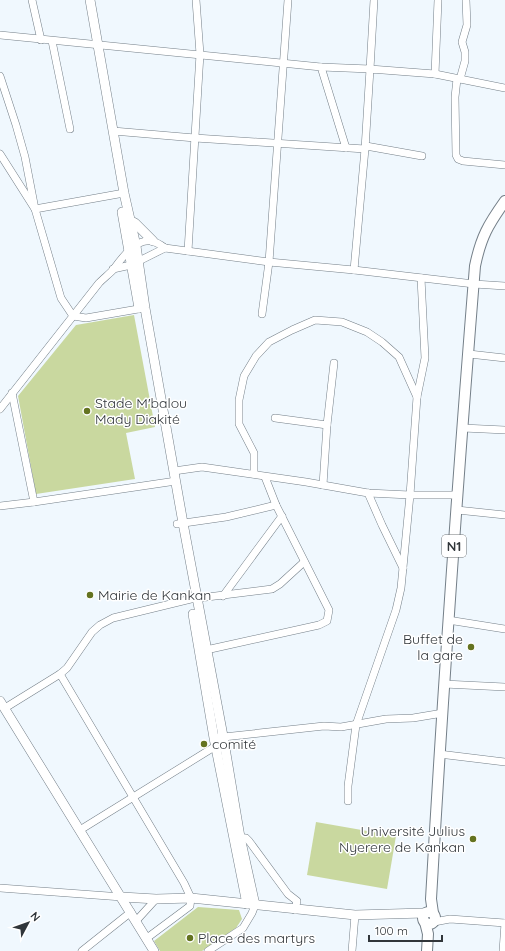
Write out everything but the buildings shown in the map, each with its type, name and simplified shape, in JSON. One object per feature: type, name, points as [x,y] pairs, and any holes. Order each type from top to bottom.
[{"type":"highway","name":"N1","points":[[427,951],[448,620],[475,266],[481,241],[492,220],[505,202]]},
{"type":"main road","points":[[84,0],[113,131],[121,193]]},
{"type":"main road","points":[[90,0],[95,45],[121,193],[133,248],[142,308],[236,837],[251,907]]},
{"type":"main road","points":[[127,219],[153,241]]},
{"type":"main road","points":[[142,308],[174,471],[173,481]]},
{"type":"main road","points":[[194,599],[206,650],[219,740]]},
{"type":"main road","points":[[2,704],[154,951]]},
{"type":"main road","points":[[122,897],[156,899],[191,898],[251,907],[355,915],[408,914],[429,918]]},
{"type":"street","points":[[32,0],[41,40]]},
{"type":"street","points":[[188,251],[200,54],[196,0]]},
{"type":"street","points":[[262,314],[268,262],[288,0]]},
{"type":"street","points":[[354,270],[366,148],[374,0]]},
{"type":"street","points":[[435,74],[438,0]]},
{"type":"street","points":[[466,0],[467,25],[462,42],[465,52],[465,61],[455,98],[456,155],[463,161],[505,165]]},
{"type":"street","points":[[0,35],[200,54],[283,64],[435,74],[505,88]]},
{"type":"street","points":[[52,41],[70,129]]},
{"type":"street","points":[[321,67],[346,148]]},
{"type":"street","points":[[0,76],[23,150],[35,209],[61,298],[73,316],[86,318],[142,308]]},
{"type":"street","points":[[113,131],[195,138],[366,148],[422,156]]},
{"type":"street","points":[[0,154],[35,209]]},
{"type":"street","points":[[35,209],[121,193]]},
{"type":"street","points":[[0,409],[99,283],[113,269],[121,258],[133,248],[146,241],[153,241],[165,248],[268,262],[505,286]]},
{"type":"street","points":[[113,269],[135,263],[165,248]]},
{"type":"street","points":[[348,801],[348,786],[356,725],[396,610],[401,588],[410,495],[417,397],[425,358],[421,278]]},
{"type":"street","points":[[254,474],[254,453],[239,424],[238,400],[244,376],[256,356],[269,342],[292,330],[315,320],[342,322],[367,332],[382,342],[399,357],[417,397]]},
{"type":"street","points":[[469,354],[505,358]]},
{"type":"street","points":[[323,485],[327,425],[334,364]]},
{"type":"street","points":[[12,393],[34,502]]},
{"type":"street","points":[[275,418],[327,425]]},
{"type":"street","points":[[463,428],[505,430]]},
{"type":"street","points":[[174,471],[202,467],[368,493],[458,495]]},
{"type":"street","points":[[206,650],[319,625],[327,621],[329,610],[276,505],[265,476]]},
{"type":"street","points":[[0,506],[173,481]]},
{"type":"street","points":[[368,493],[403,568]]},
{"type":"street","points":[[180,523],[226,517],[276,505]]},
{"type":"street","points":[[457,510],[505,515]]},
{"type":"street","points":[[223,596],[282,516]]},
{"type":"street","points":[[2,704],[60,674],[67,668],[92,632],[100,625],[113,618],[194,599],[272,589],[280,584],[304,562]]},
{"type":"street","points":[[448,620],[505,629]]},
{"type":"street","points":[[60,674],[133,796],[191,898],[190,906],[147,938]]},
{"type":"street","points":[[444,684],[505,687]]},
{"type":"street","points":[[80,830],[219,740],[324,726],[341,727],[386,719],[413,718],[443,713]]},
{"type":"street","points":[[439,754],[505,762]]},
{"type":"street","points":[[236,837],[249,841],[288,894],[295,898],[297,903],[295,910]]},
{"type":"street","points":[[0,888],[122,897]]},
{"type":"street","points":[[136,922],[156,899]]},
{"type":"street","points":[[208,951],[243,928],[251,907]]},
{"type":"street","points":[[82,951],[130,912]]},
{"type":"street","points":[[352,951],[355,915]]},
{"type":"street","points":[[429,918],[505,923],[503,951]]},
{"type":"green space","name":"Stade M'balou Mady Diakité","points":[[134,315],[155,427],[126,433],[135,479],[36,494],[18,396],[76,325]]},
{"type":"green space","points":[[316,822],[396,836],[387,889],[307,875]]},
{"type":"green space","points":[[198,907],[239,910],[242,919],[236,928],[202,951],[160,951],[154,941]]},
{"type":"place","name":"Stade M'balou Mady Diakité","points":[[87,411]]},
{"type":"place","name":"Mairie de Kankan","points":[[90,595]]},
{"type":"place","name":"Buffet de la gare","points":[[471,647]]},
{"type":"place","name":"comité","points":[[204,744]]},
{"type":"place","name":"Université Julius Nyerere de Kankan","points":[[473,839]]},
{"type":"place","name":"Place des martyrs","points":[[190,938]]}]
